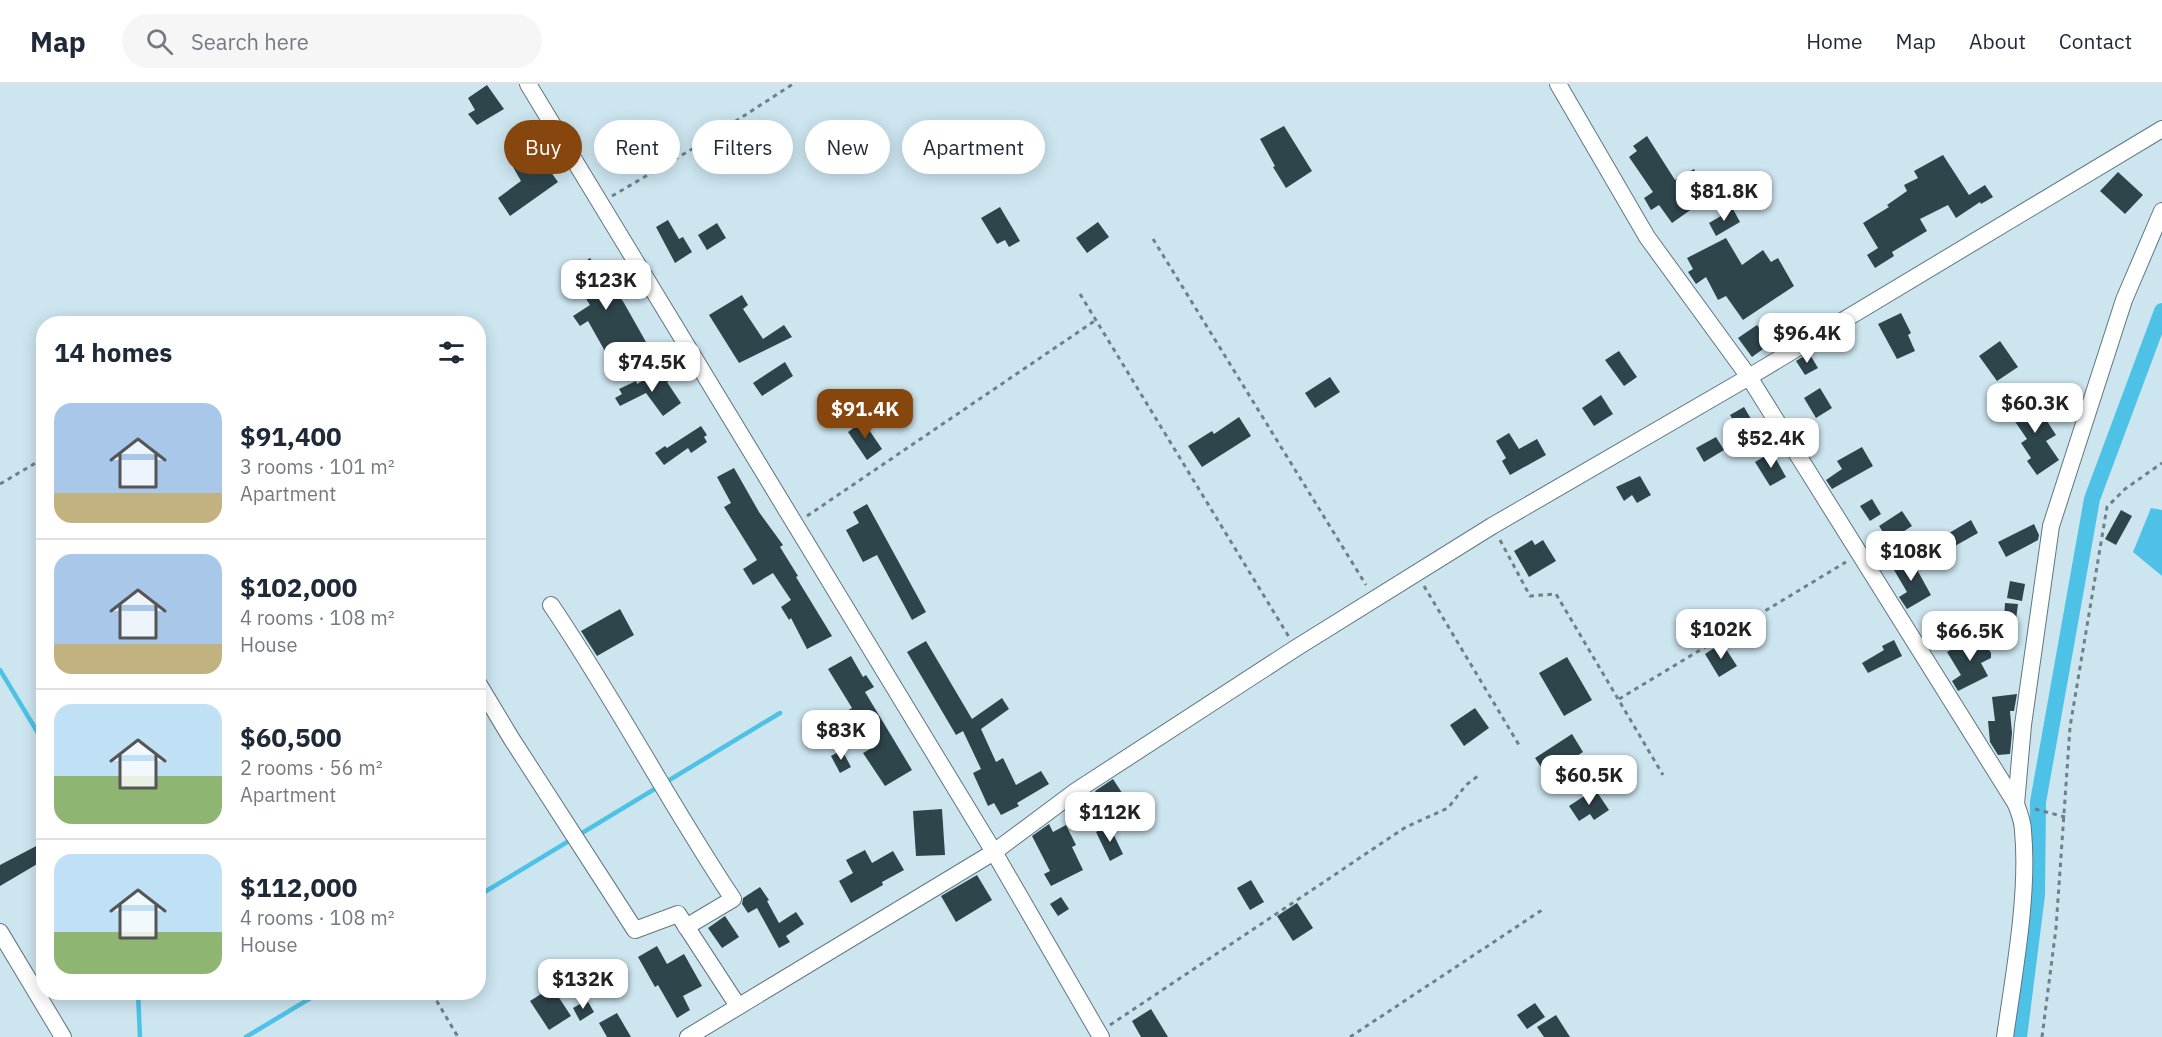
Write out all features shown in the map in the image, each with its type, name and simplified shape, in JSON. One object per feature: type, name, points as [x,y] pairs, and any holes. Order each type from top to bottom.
[{"type":"street","points":[[528,84],[994,852],[1100,1035]]},
{"type":"street","points":[[1558,84],[1647,237],[1749,377],[2016,804],[2023,829],[2024,872],[2020,926],[2005,1037]]},
{"type":"street","points":[[688,1037],[994,852],[1076,791],[1296,648],[1492,525],[1749,377],[2162,129]]},
{"type":"street","points":[[2016,804],[2023,725],[2051,526],[2124,300],[2162,211]]},
{"type":"street","points":[[551,605],[577,643],[702,853],[733,899],[686,927]]},
{"type":"street","points":[[486,696],[635,930],[678,914],[738,1006]]},
{"type":"street","points":[[0,932],[36,992]]},
{"type":"street","points":[[41,1000],[63,1037]]},
{"type":"path","points":[[601,204],[793,84]]},
{"type":"path","points":[[1153,239],[1374,599]]},
{"type":"path","points":[[1080,294],[1296,648]]},
{"type":"path","points":[[796,524],[1096,320]]},
{"type":"path","points":[[0,483],[36,463]]},
{"type":"path","points":[[2042,1037],[2056,928],[2070,727],[2107,507],[2125,489],[2162,463]]},
{"type":"path","points":[[1492,525],[1530,596],[1556,594],[1663,775]]},
{"type":"path","points":[[1619,699],[1853,558]]},
{"type":"path","points":[[1417,574],[1519,745]]},
{"type":"path","points":[[1100,1035],[1406,827],[1448,808],[1466,785],[1478,776]]},
{"type":"path","points":[[2016,804],[2065,818]]},
{"type":"path","points":[[1350,1037],[1542,910]]},
{"type":"path","points":[[436,1000],[458,1037]]},
{"type":"water","points":[[2151,508],[2162,510],[2162,576],[2133,552]]},
{"type":"building","points":[[487,85],[504,109],[477,125],[468,114],[475,110],[468,98]]},
{"type":"building","points":[[1284,126],[1312,171],[1286,188],[1260,139]]},
{"type":"building","points":[[1647,136],[1675,180],[1694,169],[1700,181],[1703,179],[1713,194],[1672,223],[1659,205],[1651,210],[1644,198],[1653,192],[1629,157],[1637,151],[1633,146]]},
{"type":"building","points":[[1943,155],[1969,195],[1985,185],[1993,197],[1981,204],[1980,202],[1956,218],[1948,205],[1920,219],[1927,231],[1892,252],[1894,256],[1875,268],[1867,255],[1878,248],[1863,223],[1889,207],[1887,205],[1907,191],[1904,185],[1918,178],[1914,171]]},
{"type":"building","points":[[2118,172],[2143,195],[2125,214],[2100,191]]},
{"type":"building","points":[[517,174],[552,174],[558,182],[510,216],[498,198],[521,181]]},
{"type":"building","points":[[1000,207],[1020,241],[1009,247],[1005,240],[997,244],[981,218]]},
{"type":"building","points":[[1733,209],[1740,222],[1716,236],[1709,223]]},
{"type":"building","points":[[668,220],[679,239],[683,237],[692,252],[675,263],[656,227]]},
{"type":"building","points":[[1098,222],[1109,237],[1087,253],[1076,238]]},
{"type":"building","points":[[717,223],[726,238],[707,250],[698,235]]},
{"type":"building","points":[[1726,238],[1742,265],[1763,250],[1771,262],[1778,258],[1794,286],[1743,320],[1726,296],[1718,300],[1706,277],[1696,284],[1688,272],[1693,269],[1687,258]]},
{"type":"building","points":[[590,258],[608,288],[612,285],[624,303],[646,342],[624,356],[617,345],[606,353],[588,321],[580,326],[573,316],[590,305],[569,272]]},
{"type":"building","points":[[742,295],[748,305],[743,309],[763,339],[784,325],[792,337],[739,363],[709,315]]},
{"type":"building","points":[[1901,313],[1911,333],[1908,335],[1915,351],[1897,359],[1878,324]]},
{"type":"building","points":[[1757,325],[1770,344],[1752,357],[1738,338]]},
{"type":"building","points":[[2000,341],[2018,367],[1997,381],[1979,356]]},
{"type":"building","points":[[1619,351],[1637,377],[1624,386],[1605,360]]},
{"type":"building","points":[[1809,353],[1818,368],[1805,375],[1796,361]]},
{"type":"building","points":[[785,362],[793,376],[762,396],[753,383]]},
{"type":"building","points":[[661,369],[681,403],[663,416],[646,393],[620,406],[615,398],[622,394],[619,389],[636,381],[637,384]]},
{"type":"building","points":[[1330,377],[1340,392],[1315,408],[1305,393]]},
{"type":"building","points":[[1820,388],[1832,408],[1816,418],[1804,398]]},
{"type":"building","points":[[1601,395],[1613,414],[1594,426],[1582,408]]},
{"type":"building","points":[[2030,395],[2056,435],[2046,441],[2059,460],[2037,475],[2027,461],[2031,458],[2021,443],[2027,439],[2007,410]]},
{"type":"building","points":[[1744,407],[1754,424],[1741,433],[1730,415]]},
{"type":"building","points":[[1239,417],[1251,436],[1202,467],[1188,446],[1212,431],[1214,434]]},
{"type":"building","points":[[863,421],[882,449],[867,460],[848,432]]},
{"type":"building","points":[[701,426],[707,435],[704,437],[707,442],[691,453],[688,448],[664,465],[655,453]]},
{"type":"building","points":[[1509,433],[1519,449],[1537,439],[1546,455],[1510,475],[1502,461],[1506,458],[1496,441]]},
{"type":"building","points":[[1716,437],[1724,450],[1704,462],[1696,448]]},
{"type":"building","points":[[1862,447],[1873,466],[1832,489],[1826,480],[1842,469],[1837,461]]},
{"type":"building","points":[[1772,452],[1786,477],[1770,486],[1755,462]]},
{"type":"building","points":[[734,468],[759,512],[783,545],[780,547],[798,576],[796,577],[832,636],[807,649],[791,618],[789,620],[781,607],[791,600],[773,573],[753,585],[743,569],[757,560],[724,507],[731,503],[717,477]]},
{"type":"building","points":[[1640,476],[1651,495],[1637,503],[1632,495],[1624,501],[1616,487]]},
{"type":"building","points":[[1872,499],[1881,514],[1870,521],[1860,506]]},
{"type":"building","points":[[867,504],[926,612],[912,620],[877,555],[863,562],[846,530],[859,523],[853,512]]},
{"type":"building","points":[[2121,510],[2132,516],[2116,545],[2105,539]]},
{"type":"building","points":[[1902,511],[1912,526],[1889,541],[1879,526]]},
{"type":"building","points":[[1971,520],[1978,533],[1946,551],[1939,539]]},
{"type":"building","points":[[2034,524],[2039,535],[2038,540],[2006,557],[1998,542]]},
{"type":"building","points":[[1532,540],[1535,545],[1543,540],[1556,561],[1529,577],[1514,551]]},
{"type":"building","points":[[1909,555],[1931,595],[1907,609],[1899,597],[1907,592],[1891,565]]},
{"type":"building","points":[[2010,581],[2025,584],[2022,601],[2007,598]]},
{"type":"building","points":[[2005,603],[2018,604],[2016,620],[2004,619]]},
{"type":"building","points":[[620,609],[634,635],[597,656],[581,631]]},
{"type":"building","points":[[1981,637],[1991,653],[1991,658],[1981,663],[1988,676],[1958,691],[1952,681],[1961,675],[1947,652],[1968,640],[1970,643]]},
{"type":"building","points":[[1894,640],[1902,656],[1868,673],[1862,663],[1884,650],[1882,646]]},
{"type":"building","points":[[926,641],[972,719],[1002,698],[1009,709],[981,729],[996,762],[1003,758],[1016,785],[1041,771],[1049,784],[1017,803],[1019,806],[1001,815],[994,803],[988,806],[973,773],[981,769],[963,731],[956,735],[907,652]]},
{"type":"building","points":[[1722,643],[1737,666],[1719,677],[1705,654]]},
{"type":"building","points":[[851,656],[863,677],[866,675],[874,687],[865,692],[912,770],[885,786],[863,753],[870,749],[847,711],[852,708],[828,669]]},
{"type":"building","points":[[1567,657],[1592,700],[1564,716],[1539,673]]},
{"type":"building","points":[[2017,694],[2014,711],[2010,711],[2012,733],[2010,754],[1998,755],[1990,742],[1988,721],[1995,721],[1992,697]]},
{"type":"building","points":[[1475,708],[1489,728],[1464,746],[1450,725]]},
{"type":"building","points":[[1572,734],[1583,752],[1547,776],[1535,758]]},
{"type":"building","points":[[842,750],[851,767],[840,773],[831,756]]},
{"type":"building","points":[[1113,779],[1124,796],[1106,808],[1095,791]]},
{"type":"building","points":[[1595,789],[1609,810],[1594,820],[1590,814],[1579,821],[1569,806]]},
{"type":"building","points":[[942,809],[945,855],[916,856],[913,811]]},
{"type":"building","points":[[1049,824],[1053,832],[1066,825],[1076,845],[1072,847],[1083,870],[1051,886],[1044,874],[1050,871],[1032,836]]},
{"type":"building","points":[[1109,825],[1123,854],[1110,861],[1096,832]]},
{"type":"building","points":[[36,846],[36,865],[0,886],[0,865]]},
{"type":"building","points":[[865,850],[872,863],[893,851],[904,870],[851,903],[839,881],[853,873],[846,860]]},
{"type":"building","points":[[977,875],[992,900],[956,922],[941,896]]},
{"type":"building","points":[[1251,880],[1264,902],[1250,910],[1237,888]]},
{"type":"building","points":[[760,887],[769,900],[767,901],[779,923],[796,912],[804,924],[786,936],[790,942],[779,948],[757,908],[748,913],[742,904],[743,898]]},
{"type":"building","points":[[1061,897],[1069,909],[1058,916],[1050,904]]},
{"type":"building","points":[[1297,903],[1313,928],[1293,941],[1277,916]]},
{"type":"building","points":[[725,916],[739,937],[722,948],[708,928]]},
{"type":"building","points":[[657,946],[667,964],[684,954],[702,986],[683,996],[690,1010],[677,1018],[658,985],[655,987],[638,957]]},
{"type":"building","points":[[552,987],[571,1016],[549,1030],[530,1001]]},
{"type":"building","points":[[587,1000],[594,1012],[580,1021],[573,1008]]},
{"type":"building","points":[[1535,1003],[1545,1017],[1527,1029],[1517,1015]]},
{"type":"building","points":[[1151,1009],[1168,1037],[1141,1037],[1132,1021]]},
{"type":"building","points":[[617,1013],[631,1037],[607,1037],[599,1023]]},
{"type":"building","points":[[1556,1015],[1570,1037],[1544,1037],[1537,1027]]},
{"type":"waterway","points":[[2019,1037],[2037,895],[2038,802],[2092,499],[2162,311]]},
{"type":"waterway","points":[[0,670],[36,730]]},
{"type":"waterway","points":[[486,891],[780,713]]},
{"type":"waterway","points":[[138,1000],[140,1037]]},
{"type":"waterway","points":[[246,1037],[307,1000]]}]
